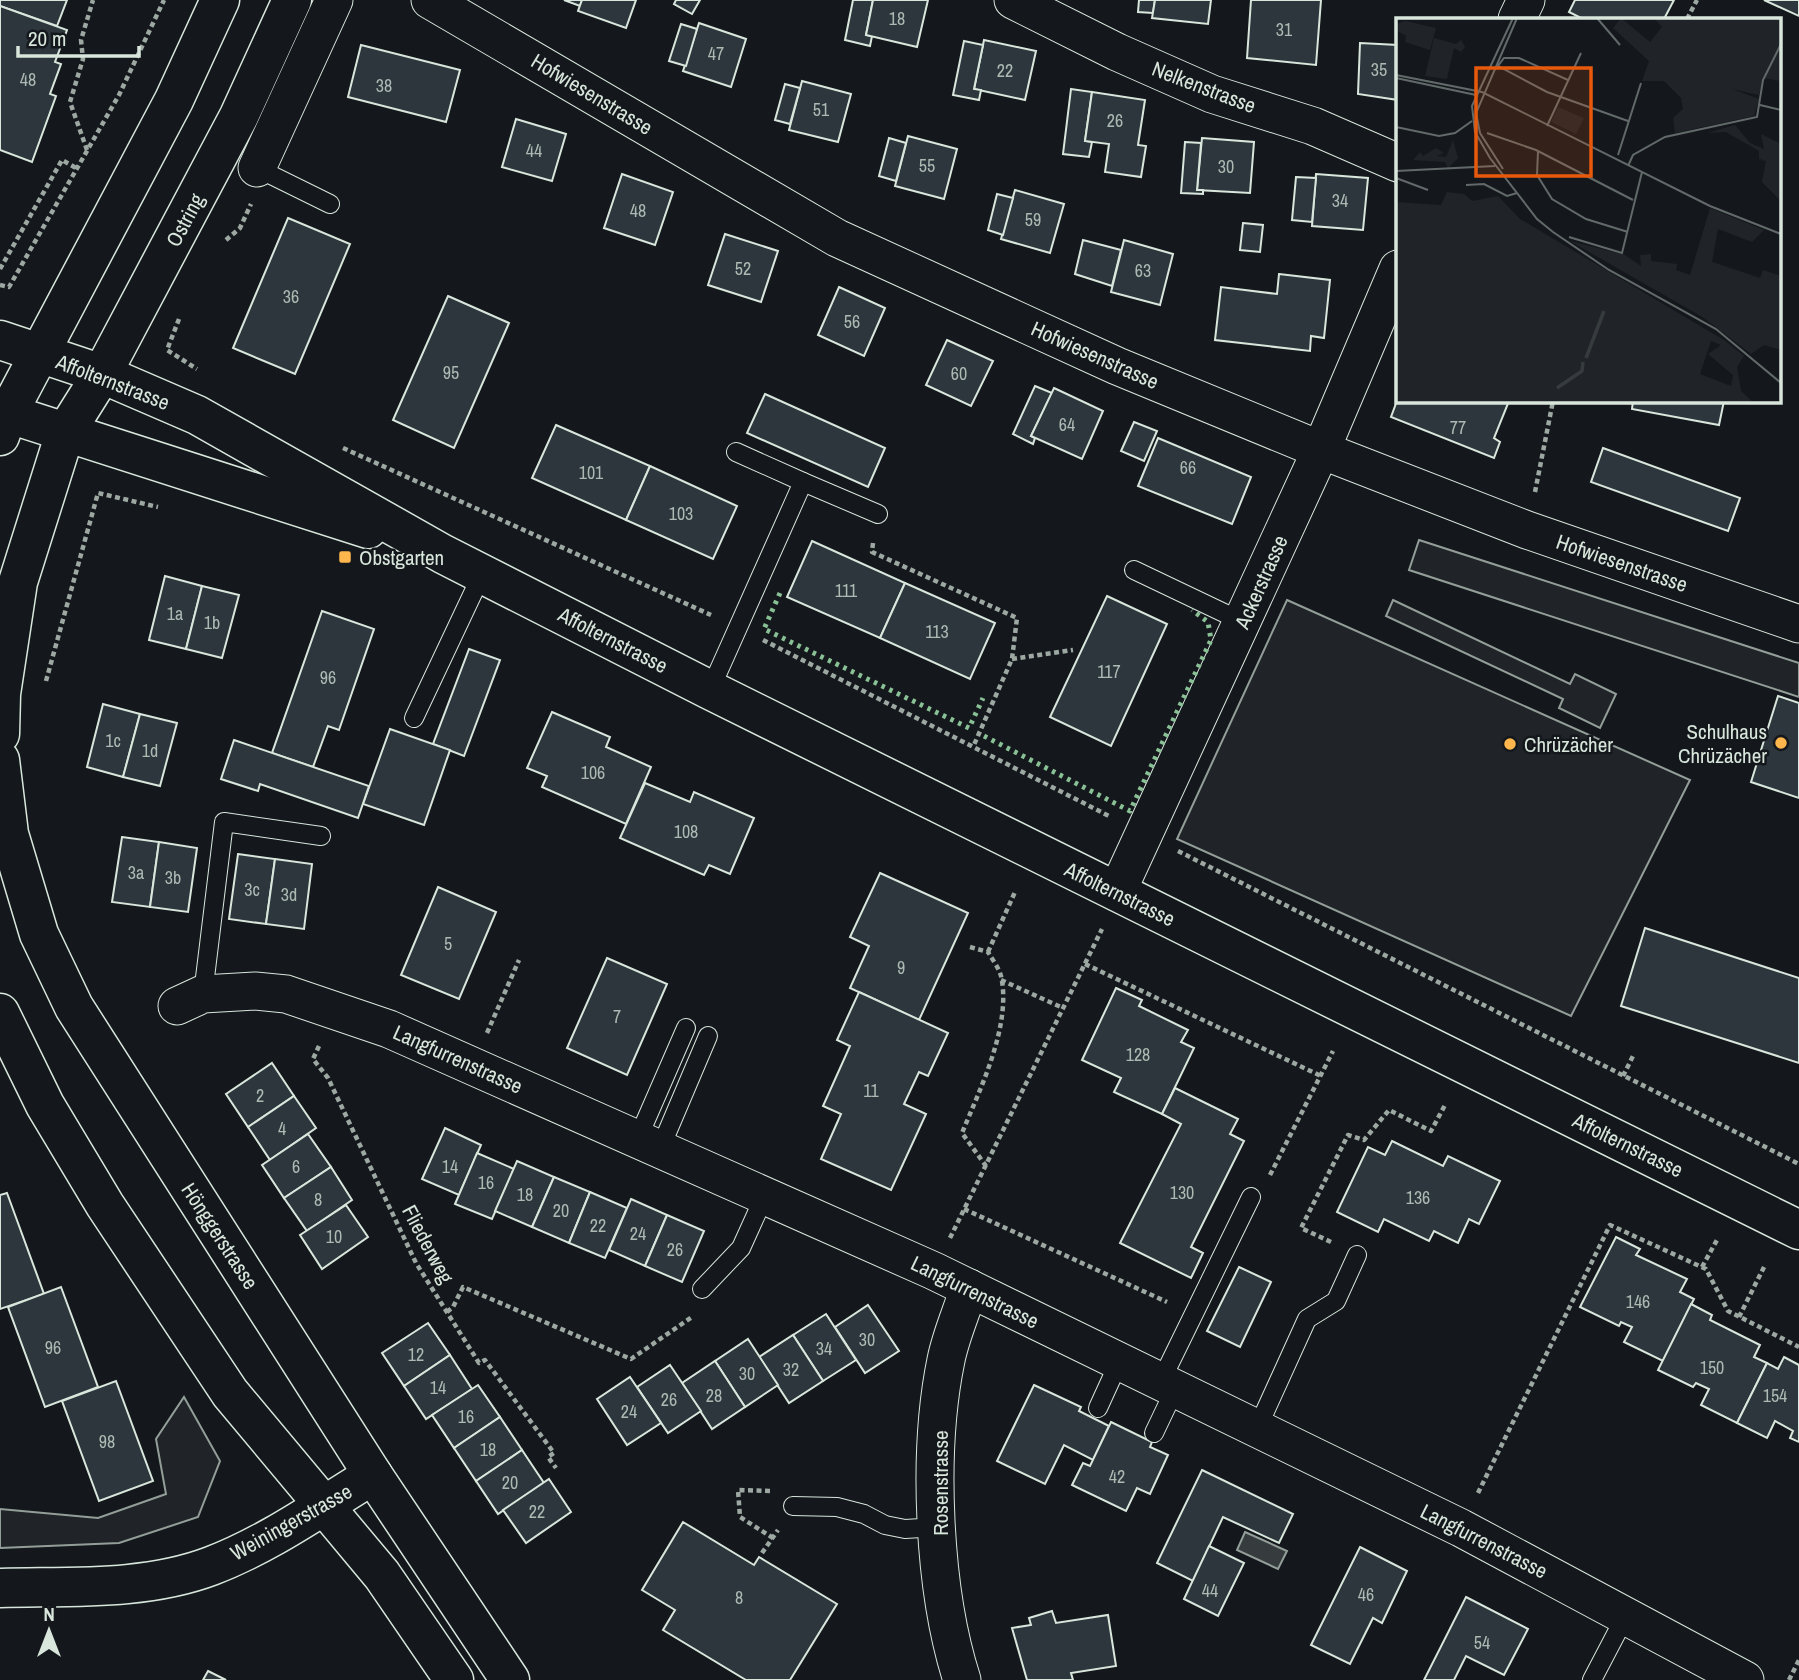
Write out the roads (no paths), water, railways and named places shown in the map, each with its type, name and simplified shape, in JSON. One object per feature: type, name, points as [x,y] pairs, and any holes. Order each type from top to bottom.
[{"type":"main road","points":[[3,420],[174,100],[220,0]]},
{"type":"main road","name":"Ostring","points":[[65,433],[102,374],[239,116],[292,0]]},
{"type":"main road","name":"Affolternstrasse","points":[[0,341],[102,374],[197,415],[443,554],[710,690],[1799,1230]]},
{"type":"main road","name":"Affolternstrasse","points":[[3,420],[65,433],[443,554]]},
{"type":"main road","points":[[0,734],[1,694],[18,582],[65,433]]},
{"type":"main road","name":"Hönggerstrasse","points":[[0,760],[9,834],[39,934],[74,1007],[373,1475],[510,1680]]},
{"type":"main road","points":[[0,1013],[45,1105],[105,1205],[230,1392],[382,1575],[454,1680]]},
{"type":"main road","name":"Weiningerstrasse","points":[[0,1588],[131,1584],[209,1567],[274,1536],[373,1475]]},
{"type":"street","points":[[257,168],[334,0]]},
{"type":"street","name":"Hofwiesenstrasse","points":[[430,0],[837,238],[1117,366],[1321,450],[1527,530],[1799,624]]},
{"type":"street","name":"Nelkenstrasse","points":[[1013,0],[1117,52],[1212,94],[1313,126],[1396,162]]},
{"type":"street","points":[[1517,18],[1526,0]]},
{"type":"street","name":"Ackerstrasse","points":[[1117,892],[1321,450],[1396,274]]},
{"type":"street","name":"Langfurrenstrasse","points":[[190,1000],[255,991],[286,995],[318,1003],[389,1029],[970,1288],[1461,1528],[1745,1680]]},
{"type":"street","name":"Rosenstrasse","points":[[962,1680],[946,1616],[938,1527],[937,1446],[946,1359],[970,1288]]},
{"type":"lane","points":[[257,168],[330,204]]},
{"type":"lane","points":[[736,452],[878,514]]},
{"type":"lane","points":[[710,690],[803,482]]},
{"type":"lane","points":[[1134,570],[1243,622]]},
{"type":"lane","points":[[414,718],[482,574]]},
{"type":"lane","points":[[190,1000],[224,822],[321,836]]},
{"type":"lane","points":[[649,1144],[686,1028]]},
{"type":"lane","points":[[649,1144],[708,1037]]},
{"type":"lane","points":[[702,1289],[741,1248],[765,1195]]},
{"type":"lane","points":[[1154,1433],[1192,1314],[1251,1196]]},
{"type":"lane","points":[[1257,1429],[1307,1319],[1336,1301],[1357,1255]]},
{"type":"lane","points":[[1098,1408],[1119,1362]]},
{"type":"lane","points":[[793,1506],[837,1507],[864,1514],[885,1525],[905,1529],[938,1527]]},
{"type":"lane","points":[[1592,1680],[1626,1615]]},
{"type":"place","name":"Obstgarten","points":[[345,557]]},
{"type":"place","name":"Schulhaus Chrüzächer","points":[[1781,743]]},
{"type":"place","name":"Chrüzächer","points":[[1510,744]]}]
